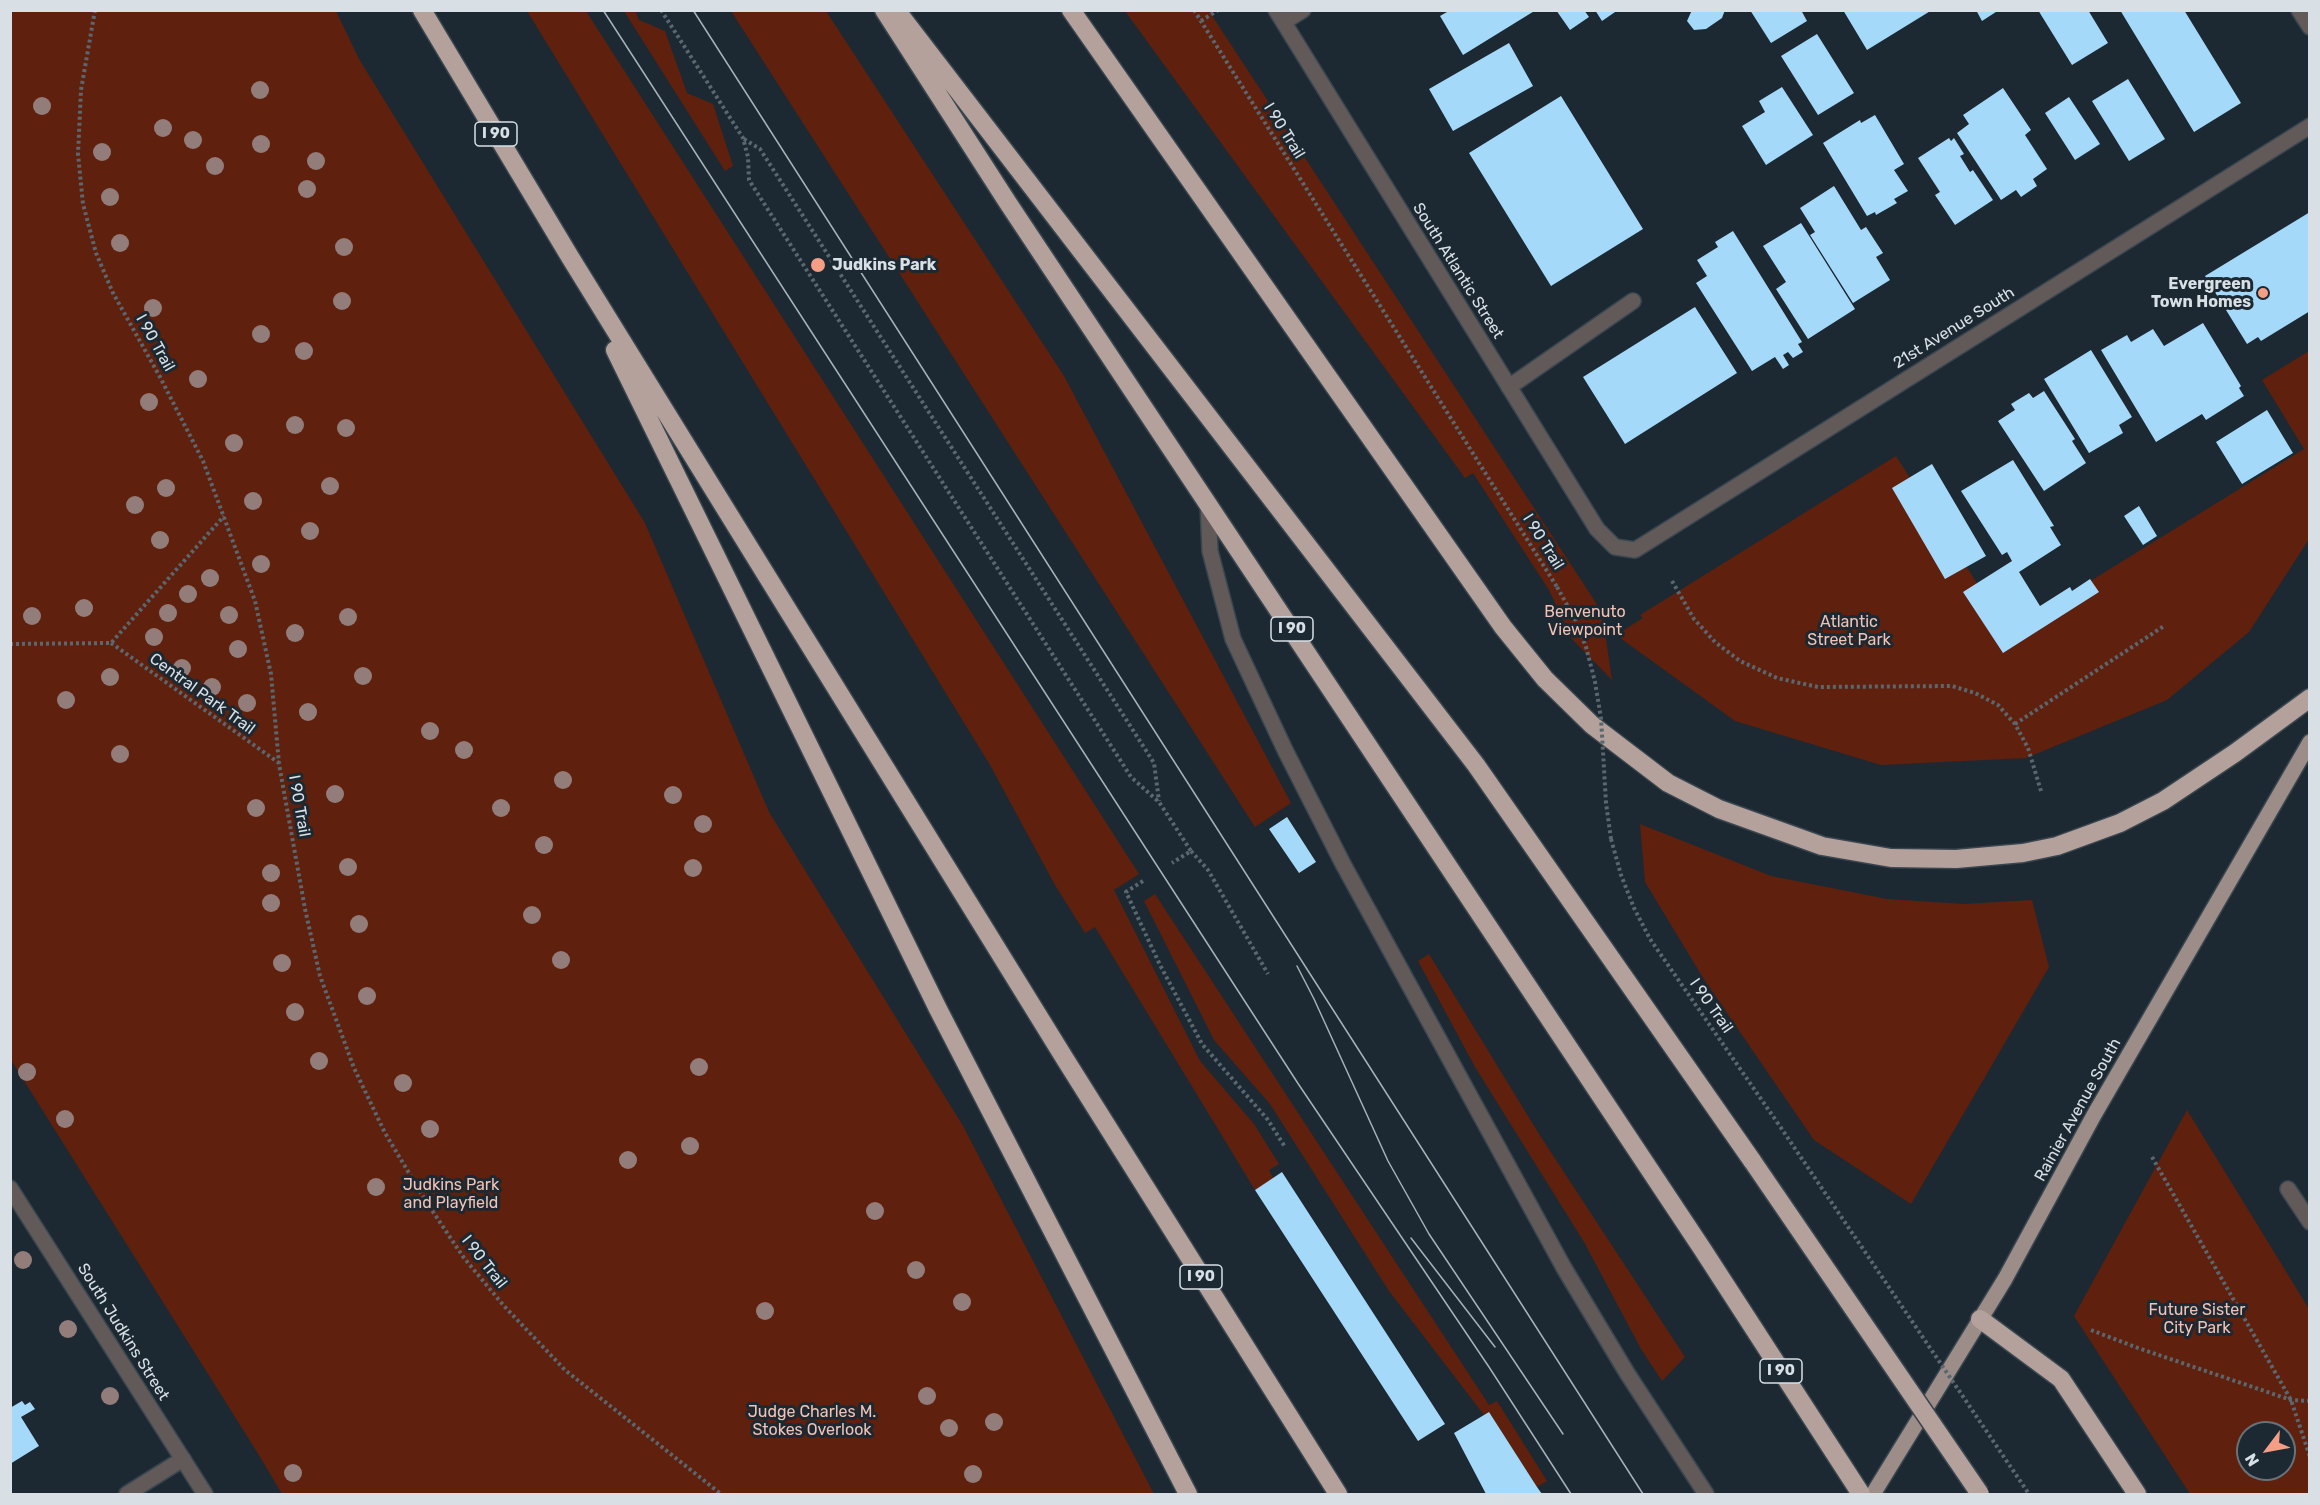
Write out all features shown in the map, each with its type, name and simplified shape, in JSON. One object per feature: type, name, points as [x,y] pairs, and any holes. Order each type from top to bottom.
[{"type":"highway","name":"I 90","points":[[422,10],[570,257],[1065,1059],[1338,1494]]},
{"type":"highway","name":"I 90","points":[[884,10],[1008,202],[1701,1247],[1861,1494]]},
{"type":"highway","points":[[896,10],[1476,765],[1753,1162],[1980,1494]]},
{"type":"highway","points":[[1071,10],[1503,627],[1545,679],[1592,724],[1668,783],[1719,809],[1822,846],[1891,858],[1956,859],[2023,853],[2057,846],[2120,823],[2163,801],[2235,753],[2310,698]]},
{"type":"highway","points":[[570,257],[932,999],[1188,1494]]},
{"type":"highway","points":[[1980,1319],[2061,1379],[2137,1494]]},
{"type":"main road","name":"Rainier Avenue South","points":[[1873,1494],[2005,1279],[2094,1115],[2310,741]]},
{"type":"street","points":[[1280,16],[1303,10]]},
{"type":"street","points":[[2299,10],[2310,27]]},
{"type":"street","name":"South Atlantic Street","points":[[1280,16],[1597,529],[1615,547]]},
{"type":"street","name":"21st Avenue South","points":[[1615,547],[1635,550],[2310,126]]},
{"type":"street","points":[[1509,387],[1633,301]]},
{"type":"street","points":[[1208,503],[1210,551],[1233,639],[1285,750],[1343,864],[1558,1258],[1627,1373],[1706,1494]]},
{"type":"street","name":"South Judkins Street","points":[[10,1188],[205,1494]]},
{"type":"street","points":[[2288,1189],[2310,1222]]},
{"type":"street","points":[[127,1494],[183,1459]]},
{"type":"path","name":"I 90 Trail","points":[[95,10],[81,90],[78,154],[83,204],[96,253],[113,293],[203,461],[255,601],[271,674],[279,764],[305,909],[320,976],[358,1077],[385,1133],[427,1203],[464,1258],[490,1290],[565,1371],[721,1494]]},
{"type":"path","points":[[661,10],[743,138],[748,157],[748,180],[1131,777],[1159,802],[1191,851],[1208,870],[1268,974]]},
{"type":"path","name":"I 90 Trail","points":[[1194,10],[1557,587],[1582,638],[1596,682],[1611,839],[1629,897],[1650,939],[2029,1494]]},
{"type":"path","points":[[1201,21],[1218,10]]},
{"type":"path","points":[[743,138],[760,148],[1154,763],[1159,802]]},
{"type":"path","points":[[10,644],[111,643],[224,516]]},
{"type":"path","points":[[1672,581],[1694,619],[1715,642],[1740,662],[1777,678],[1818,687],[1952,686],[1975,693],[1998,705],[2015,724],[2028,748],[2041,791]]},
{"type":"path","points":[[2015,724],[2164,626]]},
{"type":"path","name":"Central Park Trail","points":[[111,643],[279,764]]},
{"type":"path","points":[[1172,863],[1191,851]]},
{"type":"path","points":[[1143,881],[1126,892],[1160,965],[1202,1044],[1268,1120],[1285,1148]]},
{"type":"path","points":[[2152,1157],[2291,1400],[2310,1457]]},
{"type":"path","points":[[2091,1330],[2291,1400],[2310,1401]]},
{"type":"green space","name":"Judkins Park and Playfield","points":[[11,10],[336,11],[359,59],[645,523],[769,812],[963,1126],[1154,1494],[282,1494],[11,1060]]},
{"type":"green space","points":[[527,11],[586,11],[1139,874],[1114,890],[1200,1061],[1254,1124],[1279,1164],[1269,1170],[1273,1178],[1255,1190],[1095,927],[1085,933],[1055,885],[990,765]]},
{"type":"green space","points":[[624,11],[635,11],[639,20],[665,31],[687,93],[713,104],[733,166],[725,171]]},
{"type":"green space","points":[[731,11],[826,11],[1064,376],[1291,803],[1255,827]]},
{"type":"green space","name":"Benvenuto Viewpoint","points":[[1125,11],[1209,11],[1602,612],[1612,680],[1572,639],[1549,590],[1473,473],[1465,478]]},
{"type":"green space","name":"Atlantic Street Park","points":[[2309,351],[2309,539],[2249,632],[2167,700],[2026,758],[1881,765],[1735,721],[1616,635],[1643,618],[1640,615],[1896,456],[2008,632],[2304,449],[2262,380]]},
{"type":"green space","points":[[1640,824],[1771,876],[1887,899],[1964,904],[2032,900],[2049,967],[1911,1204],[1814,1140],[1705,981],[1645,882]]},
{"type":"green space","points":[[1155,894],[1489,1405],[1497,1401],[1547,1481],[1537,1487],[1489,1412],[1484,1415],[1389,1291],[1270,1104],[1214,1040],[1144,901]]},
{"type":"green space","points":[[1429,954],[1539,1134],[1685,1357],[1662,1381],[1641,1349],[1584,1242],[1475,1067],[1418,961]]},
{"type":"green space","name":"Future Sister City Park","points":[[2187,1110],[2309,1309],[2309,1494],[2190,1494],[2074,1316]]},
{"type":"building","points":[[1446,10],[1536,10],[1463,55],[1440,16],[1447,12]]},
{"type":"building","points":[[1556,10],[1584,10],[1589,17],[1570,30]]},
{"type":"building","points":[[1595,10],[1618,10],[1602,21]]},
{"type":"building","points":[[1692,10],[1725,10],[1722,18],[1706,29],[1694,30],[1687,21]]},
{"type":"building","points":[[1750,10],[1801,10],[1807,21],[1771,43]]},
{"type":"building","points":[[1843,10],[1932,10],[1867,50]]},
{"type":"building","points":[[1976,10],[1999,10],[1982,21]]},
{"type":"building","points":[[2038,10],[2088,10],[2108,43],[2072,65]]},
{"type":"building","points":[[2120,10],[2184,10],[2241,103],[2194,132]]},
{"type":"building","points":[[1817,34],[1854,93],[1818,115],[1781,56]]},
{"type":"building","points":[[1509,43],[1533,86],[1453,131],[1429,89]]},
{"type":"building","points":[[2128,79],[2165,139],[2129,161],[2092,101]]},
{"type":"building","points":[[1782,87],[1813,135],[1766,165],[1742,126],[1765,112],[1759,101]]},
{"type":"building","points":[[2003,88],[2031,130],[2025,135],[2047,169],[2033,179],[2037,186],[2021,197],[2016,190],[2001,200],[1957,133],[1969,124],[1963,115]]},
{"type":"building","points":[[1561,96],[1643,229],[1551,286],[1469,153]]},
{"type":"building","points":[[2069,97],[2100,144],[2075,160],[2045,113]]},
{"type":"building","points":[[1875,115],[1904,164],[1894,170],[1908,191],[1894,199],[1897,203],[1876,215],[1875,212],[1867,216],[1823,143],[1860,120],[1861,123]]},
{"type":"building","points":[[1949,138],[1951,141],[1954,138],[1964,154],[1960,156],[1970,172],[1973,170],[1993,200],[1955,225],[1935,195],[1940,192],[1918,158]]},
{"type":"building","points":[[1834,186],[1861,230],[1866,227],[1883,253],[1876,257],[1890,280],[1853,303],[1810,235],[1815,232],[1800,208]]},
{"type":"building","name":"Evergreen Town Homes","points":[[2310,212],[2310,311],[2261,341],[2258,337],[2247,344],[2205,276]]},
{"type":"building","points":[[1801,223],[1855,309],[1808,339],[1776,289],[1786,282],[1763,246]]},
{"type":"building","points":[[1733,231],[1802,342],[1798,344],[1803,352],[1793,358],[1788,352],[1783,355],[1789,365],[1783,369],[1775,357],[1752,371],[1696,283],[1707,276],[1697,260],[1718,247],[1715,242]]},
{"type":"building","points":[[1695,307],[1737,373],[1625,444],[1583,377]]},
{"type":"building","points":[[2203,323],[2241,386],[2239,388],[2244,396],[2206,420],[2202,414],[2156,442],[2101,350],[2127,335],[2131,342],[2153,329],[2164,346]]},
{"type":"building","points":[[2091,350],[2132,417],[2119,425],[2123,433],[2089,453],[2044,379]]},
{"type":"building","points":[[2044,391],[2075,439],[2072,441],[2086,463],[2044,491],[1998,421],[2015,410],[2011,404],[2029,393],[2033,398]]},
{"type":"building","points":[[2267,410],[2293,453],[2242,484],[2216,442]]},
{"type":"building","points":[[2013,460],[2054,526],[2050,527],[2061,545],[2019,572],[2040,606],[2070,587],[2072,591],[2090,579],[2099,592],[2003,653],[1963,592],[2012,561],[2007,552],[2002,555],[1961,491]]},
{"type":"building","points":[[1932,464],[1986,556],[1945,579],[1892,488]]},
{"type":"building","points":[[2139,506],[2157,536],[2143,545],[2124,516]]},
{"type":"building","points":[[1287,817],[1316,862],[1299,873],[1269,829]]},
{"type":"building","points":[[1282,1172],[1445,1424],[1418,1441],[1255,1190]]},
{"type":"building","points":[[22,1401],[25,1405],[30,1402],[35,1409],[21,1417],[39,1446],[10,1464],[10,1408]]},
{"type":"building","points":[[1489,1412],[1542,1494],[1486,1494],[1454,1433]]},
{"type":"tram line","points":[[603,10],[1299,1085],[1489,1367],[1571,1494]]},
{"type":"tram line","points":[[693,10],[1643,1494]]},
{"type":"tram line","points":[[1297,966],[1388,1161],[1429,1234],[1563,1434]]},
{"type":"tram line","points":[[1411,1238],[1495,1347]]},
{"type":"place","name":"Judkins Park","points":[[818,265]]},
{"type":"place","name":"Evergreen Town Homes","points":[[2263,293]]},
{"type":"park label","name":"Judge Charles M. Stokes Overlook","points":[[812,1421]]}]
